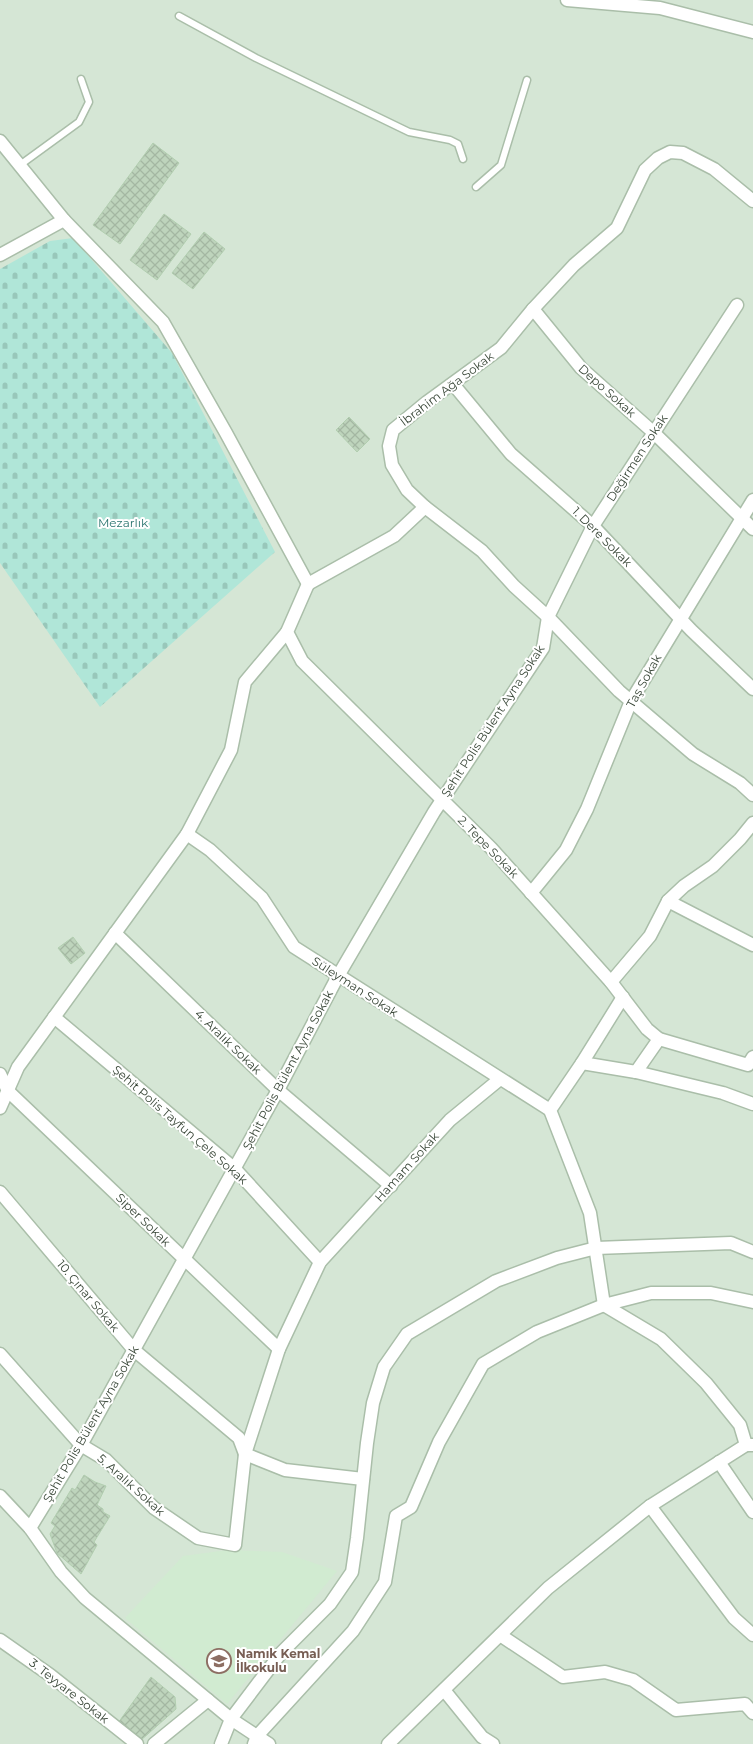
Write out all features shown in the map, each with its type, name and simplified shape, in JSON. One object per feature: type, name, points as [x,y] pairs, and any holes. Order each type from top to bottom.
[{"type":"street","points":[[567,0],[660,8],[753,32]]},
{"type":"street","points":[[0,141],[64,220],[163,322],[308,584]]},
{"type":"street","name":"İbrahim Ağa Sokak","points":[[751,789],[693,754],[619,691],[482,552],[425,507],[407,490],[392,465],[389,446],[393,430],[501,348],[533,309],[574,265],[617,228],[645,170],[658,158],[670,152],[683,153],[714,169],[753,201]]},
{"type":"street","points":[[0,255],[64,220]]},
{"type":"street","name":"Değirmen Sokak","points":[[548,617],[593,526],[737,305]]},
{"type":"street","name":"Depo Sokak","points":[[533,309],[581,368],[653,432],[753,529]]},
{"type":"street","name":"1. Dere Sokak","points":[[453,384],[511,454],[593,526],[680,619],[753,689]]},
{"type":"street","name":"Taş Sokak","points":[[531,893],[566,850],[595,791],[631,701],[753,500]]},
{"type":"street","points":[[0,1108],[18,1067],[187,834],[231,750],[245,682],[287,632],[308,584],[394,536],[425,507]]},
{"type":"street","name":"Şehit Polis Bülent Ayna Sokak","points":[[30,1528],[82,1444],[235,1169],[338,976],[442,799],[543,648],[548,617]]},
{"type":"street","name":"2. Tepe Sokak","points":[[287,632],[302,661],[491,848],[611,982],[647,1029],[659,1039]]},
{"type":"street","points":[[611,982],[650,936],[668,901],[684,886],[712,866],[740,839],[753,823]]},
{"type":"street","name":"Süleyman Sokak","points":[[187,834],[210,850],[262,898],[294,947],[550,1110]]},
{"type":"street","points":[[668,901],[753,945]]},
{"type":"street","name":"4. Aralık Sokak","points":[[115,933],[278,1090],[391,1186]]},
{"type":"street","points":[[604,1305],[590,1213],[550,1110],[582,1063],[622,997]]},
{"type":"street","name":"Şehit Polis Tayfun Çele Sokak","points":[[54,1017],[235,1169],[320,1262]]},
{"type":"street","points":[[636,1072],[659,1039],[748,1065],[753,1057]]},
{"type":"street","points":[[582,1063],[636,1072],[723,1093],[753,1104]]},
{"type":"street","points":[[0,1074],[8,1091]]},
{"type":"street","name":"Hamam Sokak","points":[[245,1454],[279,1349],[320,1262],[450,1120],[500,1079]]},
{"type":"street","name":"Siper Sokak","points":[[8,1091],[279,1349]]},
{"type":"street","name":"10. Çınar Sokak","points":[[0,1192],[134,1350],[239,1438],[245,1454]]},
{"type":"street","points":[[221,1744],[231,1719],[281,1653],[330,1604],[352,1572],[358,1538],[370,1419],[384,1368],[407,1334],[496,1281],[556,1258],[596,1248],[730,1243],[753,1252]]},
{"type":"street","points":[[256,1740],[353,1631],[385,1582],[396,1516],[411,1507],[439,1442],[484,1364],[537,1332],[604,1305],[651,1293],[711,1293],[753,1302]]},
{"type":"street","points":[[388,1744],[548,1588],[650,1506],[719,1462],[750,1445],[740,1425],[700,1376],[661,1339],[604,1305]]},
{"type":"street","points":[[0,1354],[82,1444]]},
{"type":"street","name":"5. Aralık Sokak","points":[[82,1444],[106,1460],[154,1508],[198,1538],[235,1544],[245,1454]]},
{"type":"street","points":[[245,1454],[285,1470],[363,1479]]},
{"type":"street","points":[[719,1462],[753,1512]]},
{"type":"street","points":[[0,1496],[30,1528],[61,1572],[84,1598],[256,1740],[269,1744]]},
{"type":"street","points":[[650,1506],[734,1618],[753,1635]]},
{"type":"street","points":[[500,1635],[563,1677],[604,1672],[633,1680],[676,1710],[745,1704],[753,1712]]},
{"type":"street","name":"3. Teyyare Sokak","points":[[0,1640],[50,1675],[137,1744]]},
{"type":"street","points":[[444,1690],[482,1737],[493,1744]]},
{"type":"street","points":[[154,1744],[208,1700]]},
{"type":"lane","points":[[179,16],[256,58],[409,132],[450,140],[458,144],[463,159]]},
{"type":"lane","points":[[20,165],[79,122],[89,102],[81,79]]},
{"type":"lane","points":[[476,187],[501,165],[527,80]]},
{"type":"shaded area","points":[[0,0],[753,0],[753,1744],[0,1744]]},
{"type":"shaded area","name":"Namık Kemal İlkokulu","points":[[228,1550],[282,1552],[337,1571],[227,1704],[125,1618],[183,1556]]},
{"type":"green space","name":"Mezarlık","points":[[73,238],[172,353],[275,552],[100,707],[0,563],[0,269],[50,241]]},
{"type":"building","points":[[153,143],[179,163],[120,244],[93,225]]},
{"type":"building","points":[[164,214],[191,234],[157,280],[130,260]]},
{"type":"building","points":[[204,232],[225,249],[193,289],[172,273]]},
{"type":"building","points":[[349,417],[370,439],[357,452],[336,430]]},
{"type":"building","points":[[73,937],[85,953],[71,964],[58,948]]},
{"type":"building","points":[[84,1475],[106,1486],[97,1505],[110,1516],[94,1542],[97,1545],[81,1574],[57,1553],[50,1534],[55,1526],[51,1523],[72,1488],[75,1490]]},
{"type":"building","points":[[151,1677],[175,1697],[176,1709],[140,1741],[118,1723]]},
{"type":"place","name":"Namık Kemal İlkokulu","points":[[219,1661]]}]
